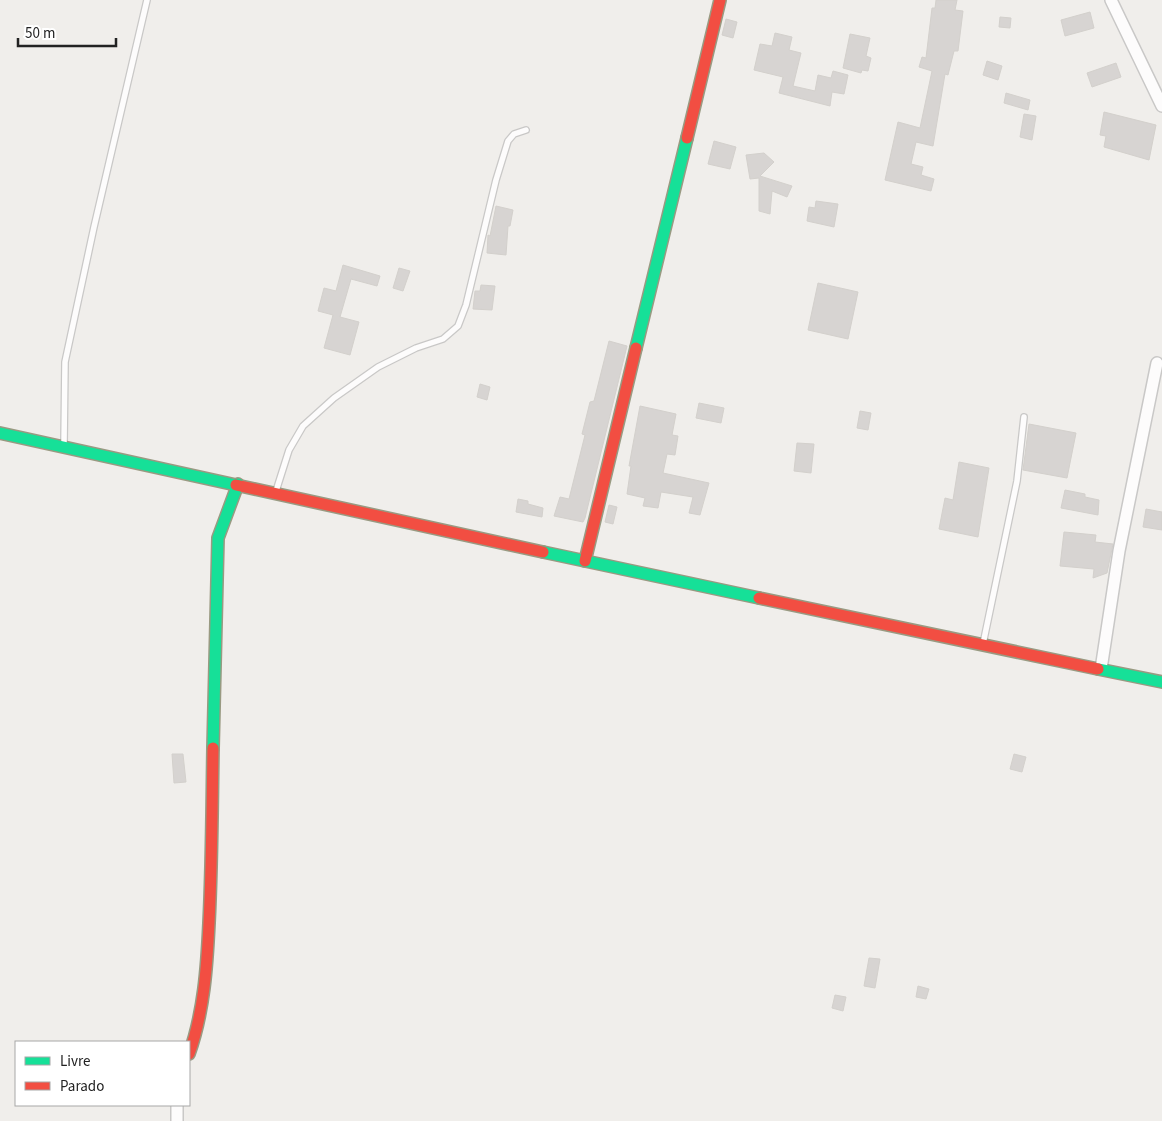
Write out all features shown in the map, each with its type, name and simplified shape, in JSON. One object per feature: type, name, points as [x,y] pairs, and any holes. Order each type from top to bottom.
[{"type":"main road","points":[[585,561],[720,0]]},
{"type":"main road","points":[[0,433],[585,561],[1162,682]]},
{"type":"main road","points":[[190,1051],[195,1037],[207,966],[212,871],[213,669],[218,538],[238,484]]},
{"type":"street","points":[[1111,0],[1162,106]]},
{"type":"street","points":[[1101,669],[1118,551],[1157,363]]},
{"type":"street","points":[[177,1106],[177,1121]]},
{"type":"lane","points":[[64,446],[65,362],[96,217],[147,0]]},
{"type":"lane","points":[[275,492],[289,450],[303,426],[334,398],[378,367],[416,348],[443,339],[458,326],[466,305],[496,180],[508,142],[514,134],[526,130]]},
{"type":"lane","points":[[982,644],[1017,481],[1024,417]]},
{"type":"building","points":[[936,0],[957,0],[955,10],[963,11],[958,51],[954,51],[948,75],[945,74],[933,146],[916,142],[911,164],[923,167],[921,175],[934,179],[931,191],[885,180],[898,122],[920,128],[932,71],[919,67],[922,57],[926,58],[932,8],[935,8]]},
{"type":"building","points":[[1090,12],[1094,28],[1065,36],[1061,20]]},
{"type":"building","points":[[1000,17],[1011,18],[1010,28],[999,27]]},
{"type":"building","points":[[726,19],[737,22],[733,38],[722,35]]},
{"type":"building","points":[[775,33],[792,37],[789,50],[801,53],[793,86],[815,91],[818,75],[831,78],[833,71],[848,75],[844,94],[832,92],[830,106],[779,93],[783,77],[754,70],[760,44],[772,46]]},
{"type":"building","points":[[850,34],[870,38],[866,56],[871,58],[868,71],[862,70],[861,73],[843,68]]},
{"type":"building","points":[[987,61],[1002,66],[998,80],[983,75]]},
{"type":"building","points":[[1116,63],[1121,77],[1092,87],[1087,73]]},
{"type":"building","points":[[1006,93],[1030,100],[1028,110],[1004,103]]},
{"type":"building","points":[[1104,112],[1156,125],[1149,160],[1104,147],[1106,136],[1100,135]]},
{"type":"building","points":[[1024,114],[1036,116],[1032,140],[1020,137]]},
{"type":"building","points":[[714,141],[736,147],[730,169],[708,164]]},
{"type":"building","points":[[764,153],[774,162],[760,176],[792,186],[787,197],[772,191],[770,214],[759,211],[759,178],[750,179],[746,155]]},
{"type":"building","points":[[816,201],[838,204],[834,227],[807,221],[809,207],[815,208]]},
{"type":"building","points":[[496,206],[513,210],[510,226],[508,226],[506,255],[487,253],[488,235],[490,236]]},
{"type":"building","points":[[343,265],[380,276],[377,286],[351,279],[340,317],[359,322],[350,355],[324,348],[333,315],[318,311],[324,288],[336,291]]},
{"type":"building","points":[[399,268],[410,271],[403,291],[393,288]]},
{"type":"building","points":[[818,283],[858,292],[848,339],[808,330]]},
{"type":"building","points":[[481,285],[495,286],[492,310],[473,309],[475,291],[480,291]]},
{"type":"building","points":[[609,341],[627,346],[585,518],[583,522],[554,516],[560,497],[569,499],[585,435],[582,434],[590,402],[594,401]]},
{"type":"building","points":[[480,384],[490,387],[487,400],[477,397]]},
{"type":"building","points":[[699,403],[724,408],[721,423],[696,418]]},
{"type":"building","points":[[640,406],[676,414],[672,435],[678,436],[675,455],[667,454],[663,473],[709,483],[700,515],[689,513],[693,497],[661,492],[658,508],[643,506],[645,498],[627,494],[631,466],[629,466]]},
{"type":"building","points":[[860,411],[871,413],[868,430],[857,428]]},
{"type":"building","points":[[1029,424],[1076,433],[1067,478],[1023,470]]},
{"type":"building","points":[[797,443],[814,444],[811,473],[794,471]]},
{"type":"building","points":[[959,462],[989,468],[978,537],[939,529],[945,498],[953,500]]},
{"type":"building","points":[[1065,490],[1085,494],[1085,497],[1099,500],[1098,515],[1061,508]]},
{"type":"building","points":[[518,499],[528,501],[528,504],[543,508],[542,517],[516,512]]},
{"type":"building","points":[[609,505],[617,507],[613,524],[605,522]]},
{"type":"building","points":[[1146,509],[1162,512],[1162,530],[1143,527]]},
{"type":"building","points":[[1064,532],[1096,535],[1095,542],[1113,544],[1107,573],[1093,578],[1094,569],[1060,566]]},
{"type":"building","points":[[172,754],[183,754],[186,782],[174,783]]},
{"type":"building","points":[[1014,754],[1026,757],[1022,772],[1010,769]]},
{"type":"building","points":[[869,958],[880,959],[875,988],[864,986]]},
{"type":"building","points":[[918,986],[929,989],[926,999],[916,997]]},
{"type":"building","points":[[835,995],[846,997],[843,1011],[832,1008]]},
{"type":"traffic: fast","points":[[636,348],[687,138]]},
{"type":"traffic: fast","points":[[0,433],[236,485]]},
{"type":"traffic: fast","points":[[213,748],[218,538],[238,484]]},
{"type":"traffic: fast","points":[[543,552],[759,598]]},
{"type":"traffic: fast","points":[[1098,669],[1162,682]]},
{"type":"traffic: jam","points":[[687,138],[720,0]]},
{"type":"traffic: jam","points":[[585,561],[636,348]]},
{"type":"traffic: jam","points":[[236,485],[543,552]]},
{"type":"traffic: jam","points":[[759,598],[1098,669]]},
{"type":"traffic: jam","points":[[190,1051],[204,989],[207,956],[211,879],[213,748]]}]
